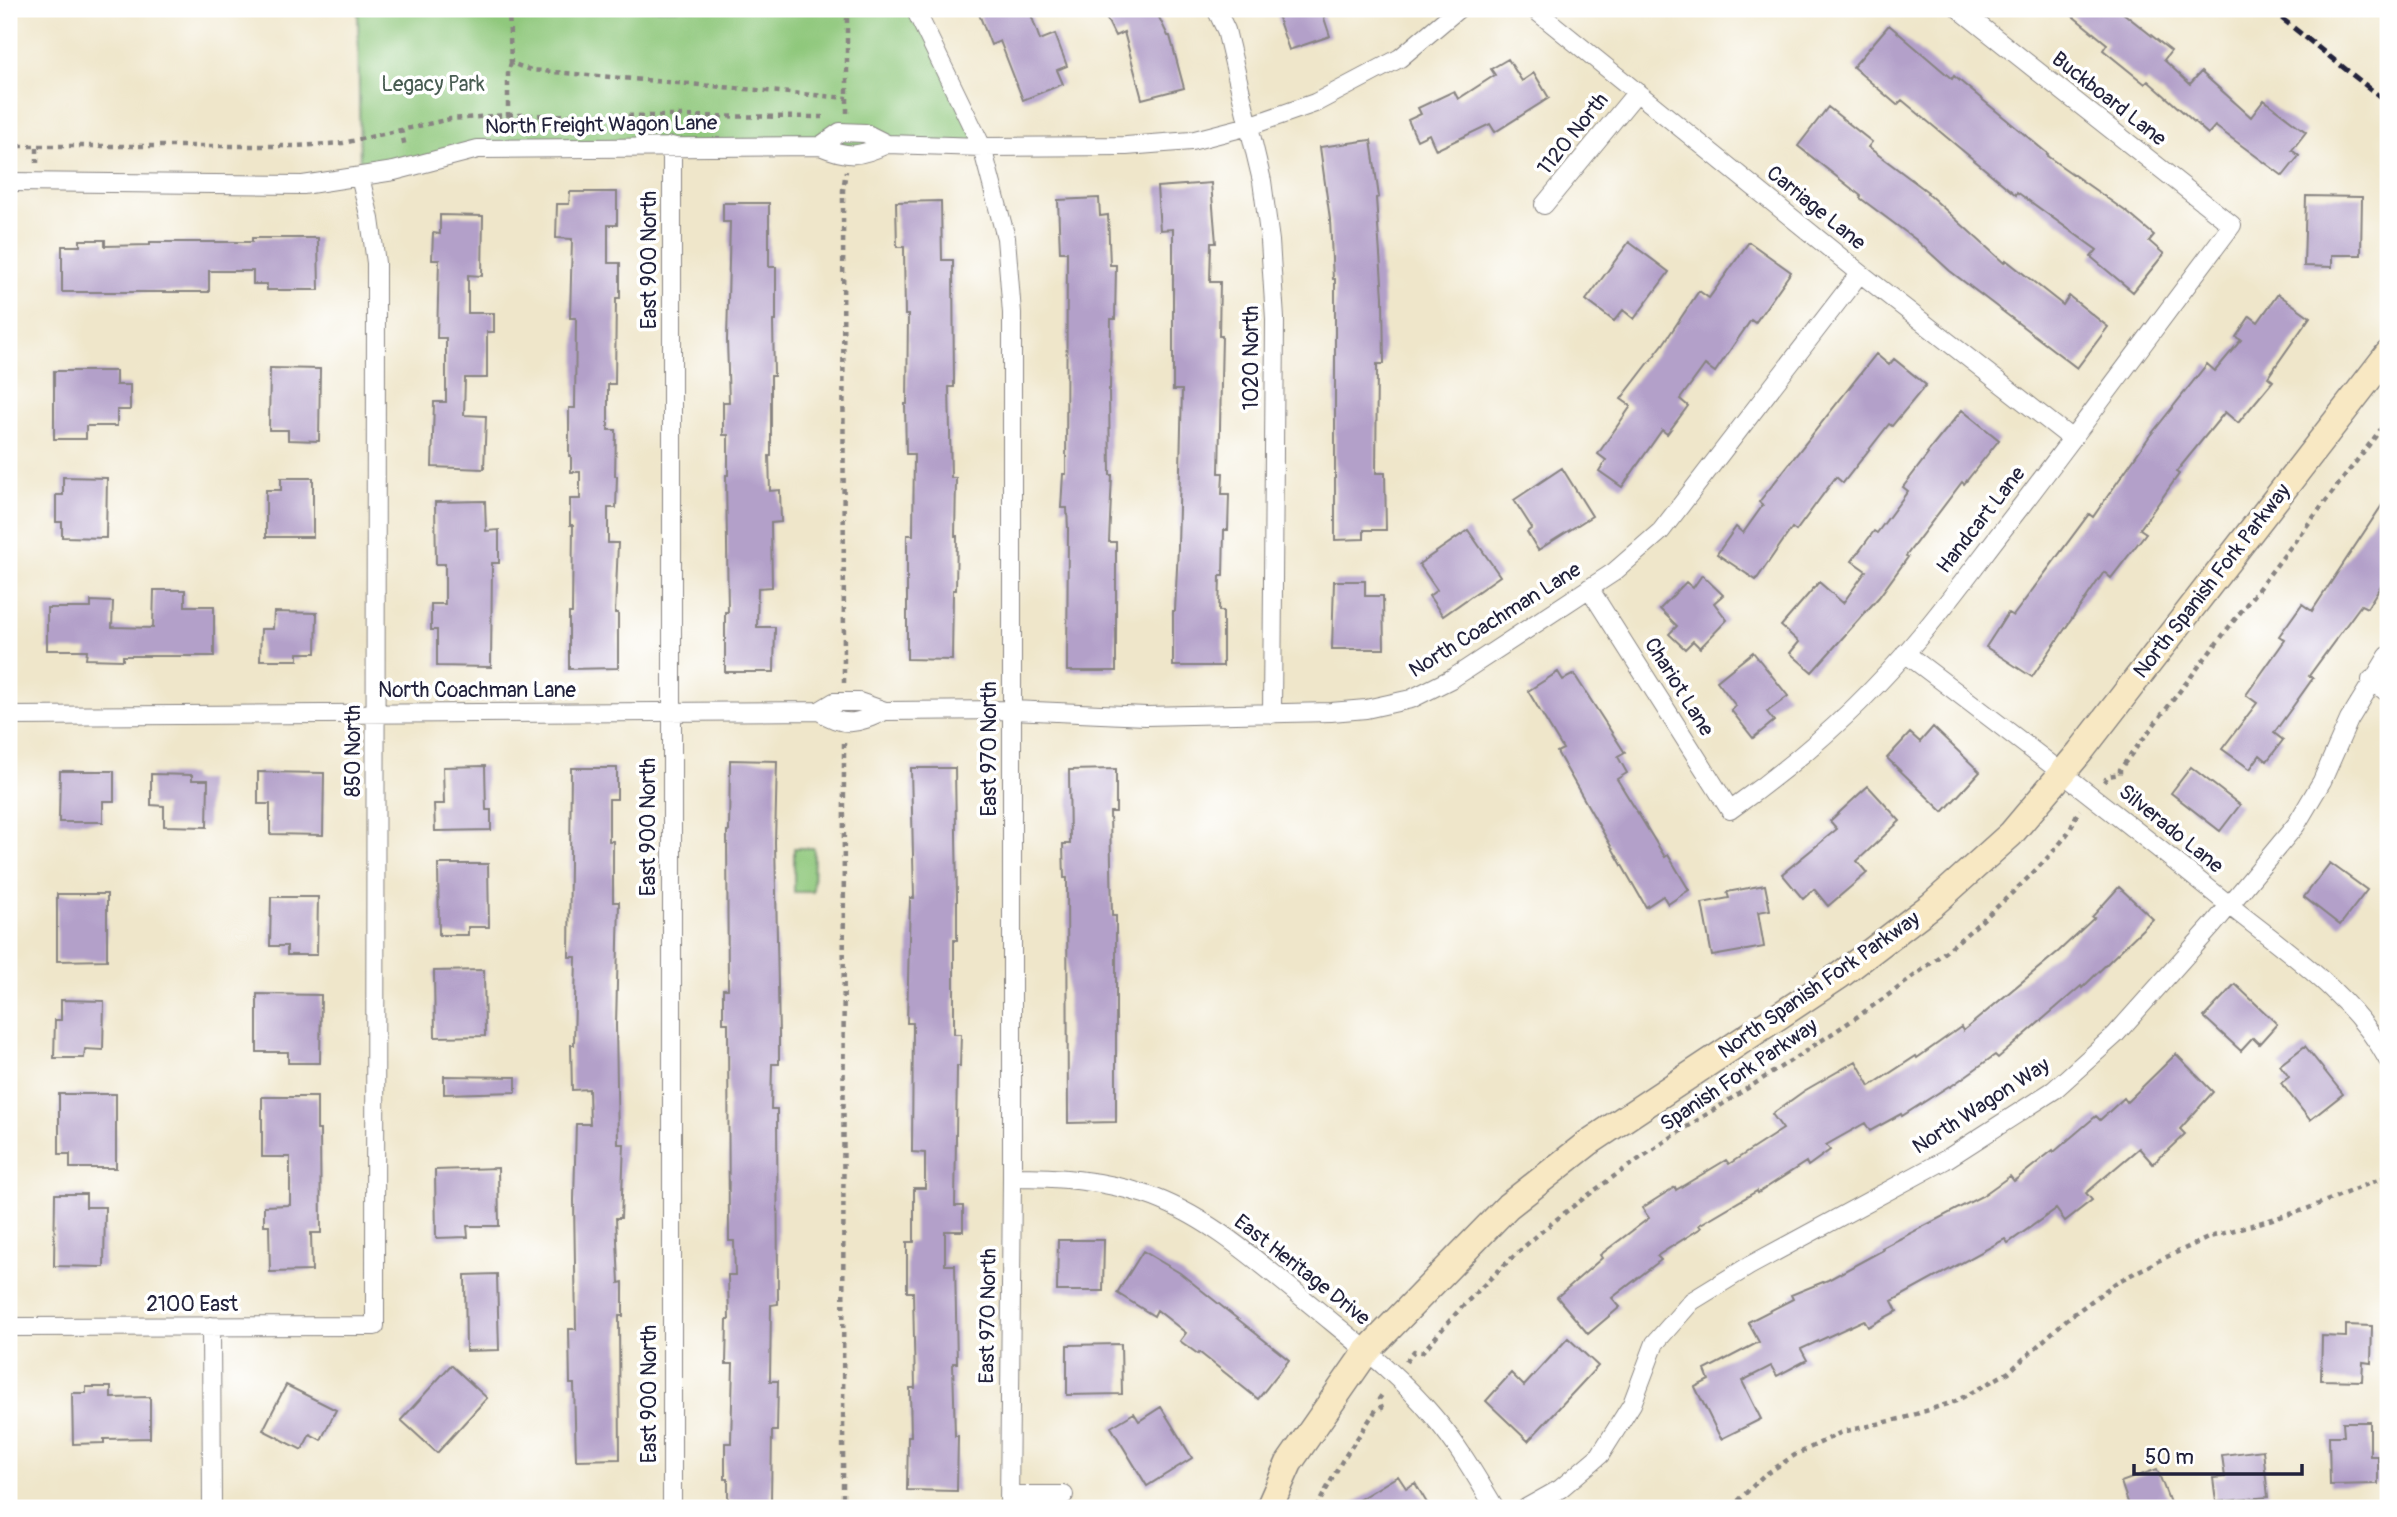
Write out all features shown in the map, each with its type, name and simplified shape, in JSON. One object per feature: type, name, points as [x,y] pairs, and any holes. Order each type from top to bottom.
[{"type":"street","name":"East 970 North","points":[[915,9],[982,147],[1006,237],[1012,313],[1012,1177],[1009,1502]]},
{"type":"street","name":"1020 North","points":[[1216,9],[1226,30],[1262,181],[1267,217],[1275,319],[1272,714]]},
{"type":"street","name":"North Freight Wagon Lane","points":[[9,182],[303,185],[394,171],[478,149],[820,146],[840,132],[865,133],[887,144],[982,147],[1126,146],[1191,141],[1249,126],[1315,103],[1400,58],[1458,9]]},
{"type":"street","name":"Carriage Lane","points":[[1534,9],[1860,273],[2072,439]]},
{"type":"street","name":"Buckboard Lane","points":[[1959,9],[2232,225]]},
{"type":"street","name":"1120 North","points":[[1545,205],[1637,92]]},
{"type":"street","name":"East 900 North","points":[[671,1508],[672,146]]},
{"type":"street","name":"850 North","points":[[360,177],[370,219],[376,263],[375,1326]]},
{"type":"street","name":"Handcart Lane","points":[[1730,810],[1780,775],[1836,726],[1905,653],[2072,439],[2232,225]]},
{"type":"street","name":"North Coachman Lane","points":[[9,716],[819,712],[834,702],[859,702],[885,711],[1012,710],[1146,716],[1366,709],[1411,699],[1453,678],[1614,572],[1661,531],[1860,273]]},
{"type":"street","name":"North Spanish Fork Parkway","points":[[1269,1508],[1289,1464],[1367,1352],[1508,1206],[1587,1143],[1839,976],[1933,905],[2011,834],[2063,773],[2388,354]]},
{"type":"street","name":"Chariot Lane","points":[[1589,588],[1730,810]]},
{"type":"street","name":"Silverado Lane","points":[[1905,653],[2063,773],[2315,975],[2351,1008],[2380,1044],[2388,1060]]},
{"type":"street","name":"North Wagon Way","points":[[1526,1508],[1560,1489],[1600,1455],[1632,1404],[1655,1343],[1692,1301],[1749,1266],[1945,1160],[2054,1090],[2115,1035],[2296,825],[2322,781],[2348,720],[2388,656]]},
{"type":"street","points":[[2371,680],[2388,693]]},
{"type":"street","name":"East Heritage Drive","points":[[1012,1177],[1053,1177],[1096,1182],[1145,1194],[1194,1217],[1232,1241],[1367,1352],[1432,1413],[1463,1453],[1495,1508]]},
{"type":"street","points":[[211,1326],[212,1508]]},
{"type":"street","name":"2100 East","points":[[9,1327],[375,1326]]},
{"type":"street","points":[[1009,1502],[1064,1495]]},
{"type":"path","points":[[508,116],[508,73],[511,64],[509,9]]},
{"type":"path","points":[[9,146],[297,146],[343,143],[450,119],[508,116],[847,117],[847,9]]},
{"type":"path","points":[[511,64],[531,70],[847,98]]},
{"type":"path","points":[[401,129],[405,147]]},
{"type":"path","points":[[37,147],[37,165]]},
{"type":"path","points":[[844,695],[843,190],[846,162]]},
{"type":"path","points":[[2108,776],[2120,774],[2120,769],[2388,420]]},
{"type":"path","points":[[843,1508],[844,729]]},
{"type":"path","name":"Spanish Fork Parkway","points":[[1414,1351],[1422,1352],[1471,1297],[1525,1246],[1578,1202],[1864,1010],[1914,975],[1978,924],[2069,832],[2075,816]]},
{"type":"path","points":[[1731,1508],[1763,1476],[1807,1449],[1842,1432],[1904,1418],[1956,1401],[2009,1372],[2076,1312],[2117,1282],[2158,1261],[2210,1237],[2304,1210],[2388,1176]]},
{"type":"path","points":[[1315,1508],[1342,1461],[1377,1410],[1382,1408],[1380,1399]]},
{"type":"green space","name":"Legacy Park","points":[[358,9],[915,9],[982,147],[478,149],[360,177]]},
{"type":"green space","points":[[794,848],[814,848],[813,892],[794,892]]},
{"type":"building","points":[[994,9],[1029,9],[1040,40],[1055,34],[1067,66],[1057,70],[1063,84],[1023,100],[1000,41],[991,45],[979,14]]},
{"type":"building","points":[[1102,9],[1155,9],[1170,36],[1184,88],[1142,99],[1124,32],[1115,36]]},
{"type":"building","points":[[1275,9],[1321,9],[1330,36],[1289,50]]},
{"type":"building","points":[[2064,9],[2118,9],[2171,51],[2164,60],[2190,84],[2201,72],[2251,117],[2264,100],[2306,132],[2292,150],[2299,156],[2283,176],[2215,126],[2208,134],[2148,81],[2145,84],[2103,50],[2107,44]]},
{"type":"building","points":[[1889,25],[1952,79],[1954,76],[2048,154],[2047,156],[2128,213],[2154,235],[2149,241],[2164,254],[2133,292],[2091,257],[2097,250],[2017,192],[2016,195],[1902,100],[1897,105],[1853,67]]},
{"type":"building","points":[[1508,59],[1522,81],[1534,73],[1549,98],[1495,132],[1490,124],[1436,150],[1429,134],[1417,140],[1408,120],[1421,114],[1418,108],[1454,91],[1458,99],[1495,75],[1491,69]]},
{"type":"building","points":[[1828,107],[1872,142],[1868,147],[1928,192],[2004,263],[2006,260],[2063,305],[2069,296],[2108,327],[2077,368],[1950,271],[1915,239],[1860,198],[1861,196],[1798,146]]},
{"type":"building","points":[[1371,140],[1379,197],[1376,198],[1383,297],[1384,364],[1377,364],[1376,473],[1385,473],[1386,530],[1364,530],[1364,539],[1335,540],[1335,279],[1320,147]]},
{"type":"building","points":[[1211,183],[1216,243],[1211,243],[1210,282],[1220,282],[1219,336],[1222,336],[1219,473],[1223,473],[1222,494],[1229,494],[1228,530],[1224,530],[1223,576],[1220,576],[1219,611],[1223,611],[1223,666],[1173,666],[1182,390],[1173,390],[1173,229],[1160,230],[1157,187]]},
{"type":"building","points":[[570,192],[617,192],[617,225],[608,225],[608,263],[620,263],[620,298],[616,298],[615,384],[608,384],[608,430],[616,430],[617,476],[616,508],[608,508],[608,543],[618,543],[615,613],[618,613],[618,668],[569,669],[573,525],[570,525],[570,499],[580,499],[580,472],[571,472],[569,456],[569,408],[575,408],[576,318],[570,318],[572,239],[556,238],[557,204],[569,204]]},
{"type":"building","points":[[2306,196],[2362,197],[2361,255],[2332,255],[2332,267],[2304,266]]},
{"type":"building","points":[[1099,198],[1100,216],[1108,215],[1110,265],[1116,265],[1109,389],[1112,475],[1109,542],[1116,542],[1116,671],[1067,671],[1068,529],[1067,508],[1061,508],[1063,474],[1066,474],[1067,252],[1060,252],[1058,200]]},
{"type":"building","points":[[941,201],[942,260],[953,260],[954,387],[949,387],[951,478],[956,478],[957,536],[952,660],[907,659],[907,535],[913,535],[914,454],[906,454],[908,315],[905,315],[904,247],[897,247],[896,202]]},
{"type":"building","points":[[723,203],[769,203],[769,267],[776,267],[769,456],[770,491],[780,490],[781,522],[771,523],[772,587],[758,588],[757,627],[775,627],[774,672],[725,672],[725,612],[728,612],[728,435],[723,435],[723,402],[729,402],[727,340],[730,222],[723,222]]},
{"type":"building","points":[[440,215],[483,216],[482,276],[468,275],[468,313],[494,313],[494,332],[487,332],[487,378],[465,378],[464,415],[486,416],[484,469],[432,467],[434,402],[446,402],[446,338],[437,338],[439,260],[432,260],[433,233],[440,234]]},
{"type":"building","points":[[252,238],[318,238],[319,290],[267,290],[267,284],[253,284],[253,271],[209,271],[209,292],[62,292],[62,246],[80,246],[80,240],[105,240],[105,246],[150,245],[150,242],[252,242]]},
{"type":"building","points":[[1629,242],[1669,272],[1634,319],[1623,310],[1614,321],[1586,300]]},
{"type":"building","points":[[1749,242],[1791,272],[1755,323],[1751,320],[1715,372],[1705,365],[1680,399],[1688,406],[1667,434],[1662,430],[1622,487],[1599,471],[1606,460],[1598,454],[1631,406],[1621,399],[1699,291],[1709,298]]},
{"type":"building","points":[[2278,294],[2310,317],[2268,377],[2273,381],[2238,423],[2225,412],[2176,472],[2179,474],[2140,529],[2146,533],[2111,578],[2104,572],[2032,677],[1986,647],[2008,613],[2013,616],[2089,514],[2093,517],[2149,437],[2207,364],[2215,371],[2241,340],[2236,337],[2250,316],[2258,322]]},
{"type":"building","points":[[1876,354],[1889,365],[1894,359],[1926,385],[1892,426],[1889,424],[1843,483],[1836,477],[1796,531],[1792,528],[1756,580],[1717,554],[1736,527],[1743,533],[1763,505],[1759,502]]},
{"type":"building","points":[[270,368],[320,369],[319,441],[288,440],[288,430],[269,430]]},
{"type":"building","points":[[54,371],[116,371],[116,385],[130,385],[130,410],[117,410],[117,426],[86,426],[86,439],[54,439]]},
{"type":"building","points":[[1962,410],[1999,440],[1964,484],[1962,482],[1906,556],[1908,557],[1879,597],[1812,672],[1790,653],[1799,642],[1781,626],[1819,582],[1843,603],[1866,571],[1852,561],[1908,491],[1903,487]]},
{"type":"building","points":[[1562,468],[1592,516],[1538,550],[1527,532],[1532,528],[1514,500]]},
{"type":"building","points":[[63,477],[107,478],[106,538],[62,537],[62,522],[56,522],[56,495],[63,495]]},
{"type":"building","points":[[281,478],[313,478],[313,537],[266,537],[266,490],[281,490]]},
{"type":"building","points":[[2388,496],[2388,574],[2367,608],[2361,605],[2309,676],[2313,678],[2274,733],[2283,740],[2267,761],[2260,755],[2250,769],[2222,749],[2257,703],[2246,695],[2285,640],[2279,636],[2302,604],[2312,611]]},
{"type":"building","points":[[485,501],[486,531],[499,530],[499,563],[492,563],[491,667],[437,666],[437,630],[431,630],[431,604],[445,604],[445,564],[436,564],[435,502]]},
{"type":"building","points":[[1468,530],[1500,576],[1443,616],[1429,596],[1437,590],[1419,564]]},
{"type":"building","points":[[1702,575],[1723,595],[1714,603],[1727,620],[1700,648],[1693,641],[1685,649],[1669,634],[1677,626],[1660,609],[1686,582],[1693,588]]},
{"type":"building","points":[[1334,581],[1365,581],[1365,596],[1383,596],[1384,649],[1332,649]]},
{"type":"building","points":[[154,590],[185,590],[185,606],[214,606],[214,656],[123,656],[123,660],[86,659],[87,650],[47,650],[47,608],[91,608],[91,601],[113,602],[112,627],[153,628]]},
{"type":"building","points":[[274,612],[317,613],[316,653],[298,653],[298,660],[260,660],[261,629],[273,629]]},
{"type":"building","points":[[1753,652],[1788,696],[1767,712],[1774,721],[1753,738],[1731,710],[1736,706],[1717,681]]},
{"type":"building","points":[[1558,672],[1563,680],[1574,674],[1625,753],[1618,757],[1627,773],[1617,779],[1665,857],[1668,855],[1689,890],[1668,904],[1663,896],[1646,907],[1557,752],[1563,749],[1528,691]]},
{"type":"building","points":[[1933,727],[1980,772],[1943,812],[1887,758],[1910,733],[1920,742]]},
{"type":"building","points":[[730,760],[777,761],[775,842],[779,1064],[772,1064],[771,1109],[777,1109],[778,1304],[771,1305],[770,1381],[778,1381],[777,1431],[772,1431],[771,1501],[728,1501],[728,1479],[725,1479],[725,1443],[731,1443],[733,1364],[726,1364],[728,1275],[735,1275],[734,1241],[729,1241],[728,1023],[723,1023],[723,989],[728,989],[727,831]]},
{"type":"building","points":[[485,766],[486,810],[491,810],[491,830],[435,831],[434,804],[444,804],[443,767]]},
{"type":"building","points":[[2191,767],[2240,805],[2220,831],[2171,793]]},
{"type":"building","points":[[571,768],[617,768],[617,799],[609,799],[609,841],[613,841],[613,902],[619,902],[616,1025],[618,1144],[624,1144],[621,1218],[616,1218],[619,1283],[623,1282],[623,1316],[619,1316],[620,1459],[576,1460],[574,1384],[570,1384],[569,1329],[576,1329],[576,1124],[590,1124],[589,1089],[572,1090],[571,1045],[574,1045],[576,957],[569,957]]},
{"type":"building","points":[[911,768],[955,768],[957,940],[954,940],[954,1034],[961,1034],[960,1066],[957,1066],[955,1206],[963,1206],[963,1231],[945,1231],[945,1265],[955,1265],[957,1363],[953,1363],[955,1436],[958,1436],[957,1491],[907,1490],[908,1436],[911,1436],[910,1388],[915,1388],[913,1292],[907,1292],[907,1242],[914,1242],[914,1188],[925,1188],[925,1153],[912,1152],[913,1023],[907,1023],[910,898],[914,898]]},
{"type":"building","points":[[1116,769],[1116,812],[1110,812],[1112,916],[1116,916],[1116,1122],[1068,1123],[1067,878],[1064,878],[1063,844],[1070,844],[1069,770]]},
{"type":"building","points":[[60,771],[114,771],[114,801],[103,801],[103,822],[59,822]]},
{"type":"building","points":[[258,772],[324,773],[323,835],[270,834],[270,804],[258,804]]},
{"type":"building","points":[[151,774],[192,775],[192,780],[208,780],[207,827],[164,826],[164,806],[151,805]]},
{"type":"building","points":[[1868,786],[1900,821],[1857,861],[1867,873],[1828,906],[1814,889],[1803,899],[1782,874],[1837,829],[1830,821]]},
{"type":"building","points":[[2330,863],[2367,890],[2340,925],[2304,897]]},
{"type":"building","points":[[438,864],[488,864],[489,927],[468,927],[468,935],[439,935]]},
{"type":"building","points":[[1765,885],[1770,910],[1758,912],[1764,947],[1712,956],[1702,903],[1729,898],[1727,892]]},
{"type":"building","points":[[2119,887],[2153,919],[2082,988],[2081,986],[1998,1058],[1995,1055],[1902,1116],[1901,1114],[1870,1131],[1865,1123],[1826,1145],[1830,1150],[1808,1166],[1806,1162],[1758,1193],[1757,1191],[1699,1225],[1701,1228],[1657,1256],[1661,1260],[1612,1298],[1620,1307],[1588,1334],[1557,1297],[1602,1258],[1600,1255],[1649,1218],[1642,1208],[1726,1160],[1729,1164],[1783,1129],[1772,1114],[1804,1091],[1856,1061],[1870,1086],[1961,1027],[1963,1031],[2059,951],[2094,918],[2092,917]]},
{"type":"building","points":[[57,894],[107,894],[107,960],[57,961]]},
{"type":"building","points":[[271,897],[318,897],[317,955],[287,955],[287,946],[270,946]]},
{"type":"building","points":[[484,970],[485,1036],[435,1037],[434,971]]},
{"type":"building","points":[[2235,984],[2277,1024],[2259,1044],[2253,1038],[2241,1051],[2204,1017]]},
{"type":"building","points":[[257,994],[321,995],[320,1063],[288,1063],[288,1052],[257,1052]]},
{"type":"building","points":[[61,1000],[104,1001],[103,1050],[85,1049],[84,1058],[54,1058],[55,1020],[61,1020]]},
{"type":"building","points":[[2305,1046],[2343,1094],[2310,1120],[2281,1083],[2289,1077],[2280,1065]]},
{"type":"building","points":[[2176,1054],[2213,1092],[2180,1129],[2185,1134],[2153,1164],[2139,1148],[2086,1193],[2092,1200],[2065,1221],[2056,1209],[2008,1243],[2005,1239],[1892,1301],[1897,1311],[1868,1327],[1864,1320],[1801,1349],[1807,1360],[1777,1376],[1771,1366],[1742,1381],[1761,1419],[1721,1439],[1695,1387],[1709,1380],[1705,1370],[1759,1342],[1748,1322],[1793,1299],[1791,1295],[1828,1280],[1883,1250],[1882,1248],[1982,1196],[2010,1176],[2014,1181],[2053,1150],[2054,1152],[2096,1116],[2100,1120],[2124,1098],[2127,1102]]},
{"type":"building","points":[[444,1076],[516,1077],[516,1092],[444,1094]]},
{"type":"building","points":[[59,1094],[116,1094],[116,1168],[70,1168],[70,1154],[59,1154]]},
{"type":"building","points":[[262,1097],[317,1097],[321,1233],[311,1233],[312,1271],[270,1272],[269,1225],[264,1225],[264,1206],[290,1205],[290,1157],[262,1157]]},
{"type":"building","points":[[498,1168],[499,1226],[467,1226],[468,1237],[436,1238],[435,1170]]},
{"type":"building","points":[[55,1194],[86,1194],[86,1207],[105,1207],[104,1267],[54,1266]]},
{"type":"building","points":[[1058,1240],[1104,1240],[1103,1291],[1057,1291]]},
{"type":"building","points":[[1143,1251],[1180,1273],[1289,1360],[1258,1399],[1199,1352],[1198,1354],[1180,1341],[1186,1333],[1157,1310],[1154,1316],[1117,1293]]},
{"type":"building","points":[[497,1274],[499,1350],[466,1351],[465,1275]]},
{"type":"building","points":[[2346,1325],[2372,1326],[2371,1363],[2363,1362],[2362,1381],[2321,1380],[2322,1336],[2346,1337]]},
{"type":"building","points":[[1568,1338],[1598,1366],[1528,1441],[1486,1401],[1511,1373],[1524,1386]]},
{"type":"building","points":[[1121,1344],[1122,1394],[1067,1395],[1067,1345]]},
{"type":"building","points":[[451,1365],[487,1398],[437,1453],[401,1420]]},
{"type":"building","points":[[286,1385],[336,1410],[321,1440],[310,1434],[302,1450],[263,1430]]},
{"type":"building","points":[[86,1387],[111,1387],[111,1398],[150,1397],[150,1438],[104,1439],[104,1443],[73,1444],[72,1393],[86,1393]]},
{"type":"building","points":[[1161,1407],[1192,1458],[1147,1486],[1111,1427],[1134,1413],[1139,1421]]},
{"type":"building","points":[[2343,1422],[2370,1422],[2370,1456],[2378,1456],[2378,1484],[2330,1485],[2329,1436],[2344,1436]]},
{"type":"building","points":[[2263,1450],[2268,1497],[2216,1502],[2213,1478],[2225,1477],[2222,1455]]},
{"type":"building","points":[[2157,1469],[2172,1508],[2130,1508],[2121,1482]]},
{"type":"building","points":[[1398,1476],[1406,1488],[1415,1483],[1430,1508],[1345,1508]]},
{"type":"railway","points":[[2270,9],[2388,103]]}]
